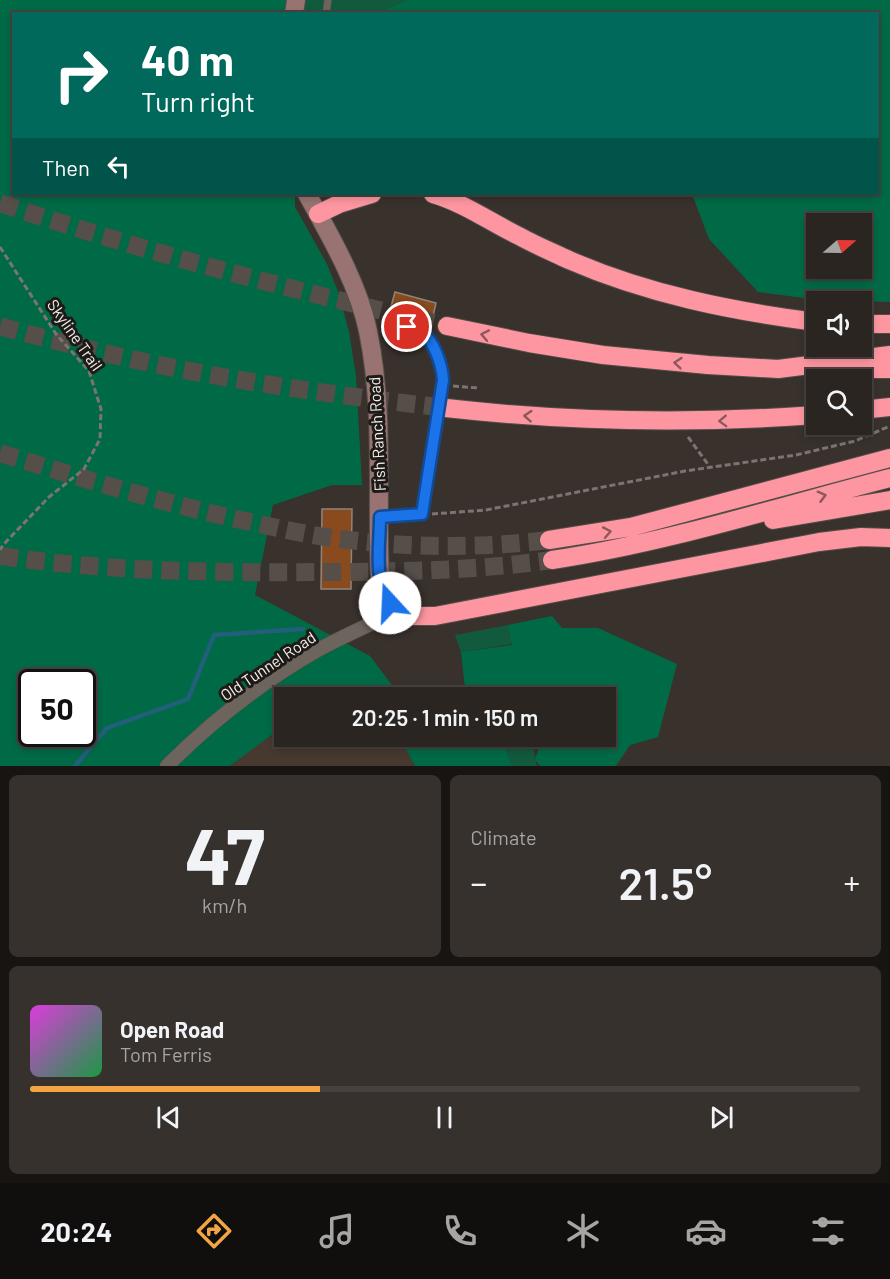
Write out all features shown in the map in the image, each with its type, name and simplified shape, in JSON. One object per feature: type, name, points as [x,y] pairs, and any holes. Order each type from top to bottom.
[{"type":"highway","points":[[318,214],[339,204],[369,195]]},
{"type":"highway","points":[[437,195],[449,198],[550,251],[609,276],[703,303],[806,321]]},
{"type":"highway","points":[[872,324],[890,324]]},
{"type":"highway","points":[[447,327],[603,355],[708,365],[778,369],[890,369]]},
{"type":"highway","points":[[778,369],[890,355]]},
{"type":"highway","points":[[872,408],[890,406]]},
{"type":"highway","points":[[447,408],[562,419],[677,422],[806,416]]},
{"type":"highway","points":[[549,540],[650,523],[890,458]]},
{"type":"highway","points":[[644,543],[890,478]]},
{"type":"highway","points":[[552,560],[890,500]]},
{"type":"highway","points":[[399,610],[414,616],[435,616],[819,542],[861,537],[890,538]]},
{"type":"main road","name":"Fish Ranch Road","points":[[308,195],[357,295],[368,330],[375,375],[378,425],[381,585],[387,599],[399,610]]},
{"type":"street","name":"Old Tunnel Road","points":[[167,766],[189,744],[229,711],[269,682],[317,651],[399,610]]},
{"type":"lane","points":[[380,517],[422,514],[442,386],[443,373],[427,338],[419,330],[395,324]]},
{"type":"path","name":"Skyline Trail","points":[[0,247],[56,334],[89,371],[101,409],[100,439],[84,469],[49,497],[0,550]]},
{"type":"path","points":[[442,386],[479,388]]},
{"type":"path","points":[[677,422],[710,468]]},
{"type":"path","points":[[422,514],[486,510],[685,471],[796,454],[855,441],[890,426]]},
{"type":"shaded area","points":[[274,733],[274,747],[405,747],[415,766],[230,766]]},
{"type":"green space","points":[[0,0],[296,0],[294,12],[12,12],[12,195],[295,195],[295,207],[327,264],[339,294],[349,332],[356,376],[362,485],[332,485],[273,505],[255,595],[370,656],[393,687],[274,687],[274,733],[230,766],[0,766]]},
{"type":"green space","points":[[146,0],[445,0],[445,12],[145,12]]},
{"type":"green space","points":[[409,0],[890,0],[890,302],[872,302],[872,291],[806,291],[806,298],[758,292],[709,239],[692,195],[879,195],[879,12],[379,12]]},
{"type":"green space","points":[[552,616],[562,628],[598,628],[677,664],[658,737],[630,745],[616,766],[540,766],[535,759],[539,747],[616,747],[616,687],[465,687],[461,652],[512,645],[508,625]]},
{"type":"green space","points":[[508,625],[512,644],[461,652],[455,635]]},
{"type":"green space","points":[[405,747],[505,747],[512,766],[415,766]]},
{"type":"green space","points":[[505,747],[533,747],[537,766],[512,766]]},
{"type":"building","points":[[395,292],[436,303],[431,325],[389,314]]},
{"type":"building","points":[[322,509],[352,509],[351,589],[321,589]]},
{"type":"waterway","points":[[75,766],[107,728],[188,699],[214,635],[303,629]]},
{"type":"tunnel","points":[[0,203],[222,270],[447,326]]},
{"type":"tunnel","points":[[0,326],[88,349],[221,377],[446,408]]},
{"type":"tunnel","points":[[0,453],[191,508],[326,537],[374,543],[449,546],[549,540]]},
{"type":"tunnel","points":[[0,556],[118,568],[236,572],[434,570],[493,567],[552,560]]},
{"type":"route","points":[[390,603],[384,594],[380,578],[380,517],[422,514],[443,380],[438,358],[427,338],[419,330],[407,327]]}]
